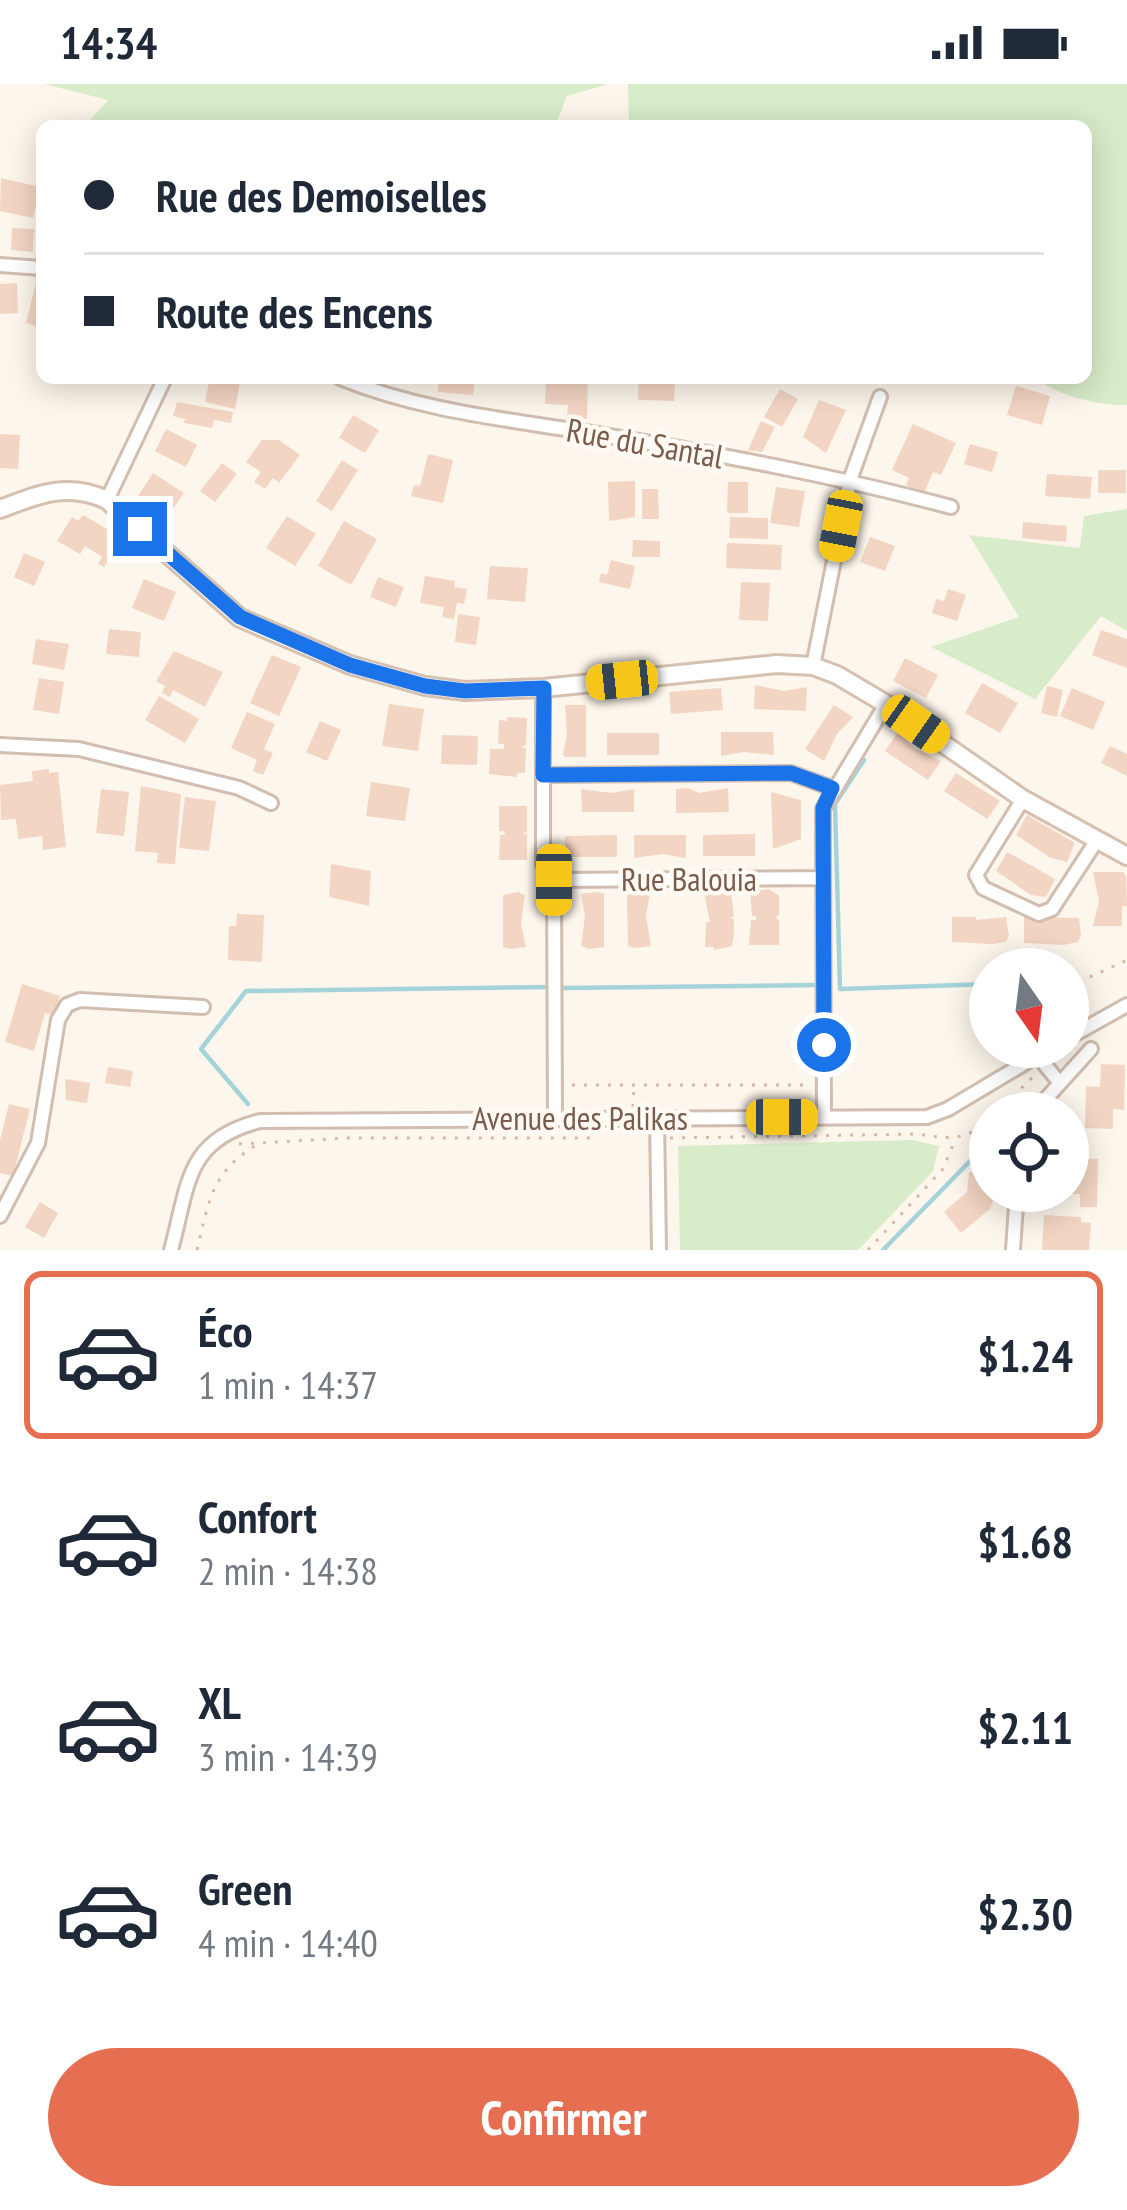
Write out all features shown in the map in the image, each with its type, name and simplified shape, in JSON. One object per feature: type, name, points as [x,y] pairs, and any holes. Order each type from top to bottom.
[{"type":"street","points":[[0,265],[36,268]]},
{"type":"street","points":[[107,500],[162,384]]},
{"type":"street","name":"Rue du Santal","points":[[358,384],[431,409],[850,480],[951,507]]},
{"type":"street","points":[[812,666],[850,480],[880,397]]},
{"type":"street","points":[[0,509],[70,488],[107,500],[240,617],[350,665],[425,686],[465,691],[544,688],[778,664],[812,666],[886,704],[1023,799],[1127,856]]},
{"type":"street","points":[[544,688],[543,864],[554,880],[555,1118]]},
{"type":"street","points":[[824,1117],[823,808],[886,704]]},
{"type":"street","points":[[0,745],[79,749],[238,788],[271,803]]},
{"type":"street","points":[[543,775],[791,773],[832,788]]},
{"type":"street","points":[[1023,799],[976,875],[982,888],[1039,914],[1052,909],[1097,840]]},
{"type":"street","name":"Rue Balouia","points":[[554,880],[823,878]]},
{"type":"street","points":[[0,1216],[38,1143],[58,1019],[67,1005],[80,1000],[203,1007]]},
{"type":"street","points":[[1089,1027],[1127,1006]]},
{"type":"street","points":[[1051,1092],[1091,1049]]},
{"type":"street","name":"Avenue des Palikas","points":[[171,1250],[194,1165],[208,1144],[230,1129],[260,1121],[927,1117],[1015,1068]]},
{"type":"street","points":[[1048,1068],[1059,1082]]},
{"type":"street","points":[[657,1118],[659,1250]]},
{"type":"street","points":[[1013,1250],[1016,1212]]},
{"type":"path","points":[[1089,977],[1127,960]]},
{"type":"path","points":[[1017,1092],[1036,1074]]},
{"type":"path","points":[[562,1085],[816,1085]]},
{"type":"path","points":[[633,1109],[634,1085]]},
{"type":"path","points":[[669,1138],[918,1134],[955,1140],[969,1134]]},
{"type":"path","points":[[232,1145],[267,1139],[597,1138]]},
{"type":"path","points":[[197,1250],[209,1198],[225,1167],[267,1139]]},
{"type":"path","points":[[868,1250],[943,1169],[955,1140]]},
{"type":"green space","points":[[44,84],[609,84],[567,96],[557,120],[90,120],[108,100]]},
{"type":"green space","points":[[628,84],[1127,84],[1127,405],[1079,399],[1046,384],[1092,384],[1092,120],[629,120]]},
{"type":"green space","points":[[1127,509],[1127,631],[1101,616],[1035,699],[931,647],[1019,617],[969,535],[1080,548],[1084,516]]},
{"type":"green space","points":[[912,1140],[939,1146],[933,1171],[858,1250],[680,1250],[678,1146]]},
{"type":"building","points":[[1,178],[36,186],[33,218],[0,211]]},
{"type":"building","points":[[12,228],[34,229],[33,252],[11,250]]},
{"type":"building","points":[[17,283],[18,313],[0,314],[0,284]]},
{"type":"building","points":[[36,283],[36,326],[26,323]]},
{"type":"building","points":[[209,384],[240,384],[235,409],[205,402]]},
{"type":"building","points":[[439,384],[474,384],[473,395],[438,392]]},
{"type":"building","points":[[546,384],[588,384],[587,419],[567,418],[568,405],[545,404]]},
{"type":"building","points":[[639,384],[675,384],[674,401],[638,400]]},
{"type":"building","points":[[1016,386],[1050,396],[1042,425],[1007,415]]},
{"type":"building","points":[[780,389],[798,399],[782,427],[764,417]]},
{"type":"building","points":[[819,400],[846,410],[826,453],[803,437]]},
{"type":"building","points":[[177,402],[233,412],[231,423],[214,420],[212,428],[184,423],[185,419],[173,416]]},
{"type":"building","points":[[353,415],[379,430],[365,453],[339,438]]},
{"type":"building","points":[[761,421],[775,427],[762,452],[748,450]]},
{"type":"building","points":[[913,424],[956,443],[941,475],[933,472],[924,493],[906,485],[909,478],[892,470]]},
{"type":"building","points":[[166,429],[197,445],[186,467],[155,451]]},
{"type":"building","points":[[0,434],[20,435],[18,469],[0,468]]},
{"type":"building","points":[[262,440],[279,440],[300,455],[279,483],[273,478],[265,489],[254,482],[261,472],[246,462]]},
{"type":"building","points":[[970,444],[998,452],[992,472],[964,464]]},
{"type":"building","points":[[428,454],[453,460],[443,503],[411,496],[414,485],[420,486]]},
{"type":"building","points":[[342,460],[358,470],[332,511],[316,501]]},
{"type":"building","points":[[222,463],[237,474],[215,502],[200,491]]},
{"type":"building","points":[[1098,470],[1126,470],[1126,493],[1098,493]]},
{"type":"building","points":[[153,473],[184,493],[168,516],[138,496]]},
{"type":"building","points":[[1047,474],[1092,477],[1090,499],[1045,496]]},
{"type":"building","points":[[635,481],[635,517],[609,521],[608,482]]},
{"type":"building","points":[[728,482],[748,482],[748,513],[727,513]]},
{"type":"building","points":[[776,487],[805,491],[799,527],[770,523]]},
{"type":"building","points":[[642,489],[658,489],[659,519],[642,519]]},
{"type":"building","points":[[83,515],[122,538],[104,567],[98,564],[102,557],[85,546],[80,554],[57,541],[72,517],[78,521]]},
{"type":"building","points":[[287,516],[316,534],[295,566],[266,548]]},
{"type":"building","points":[[730,517],[768,518],[768,539],[729,538]]},
{"type":"building","points":[[344,521],[377,539],[351,585],[318,566]]},
{"type":"building","points":[[1023,522],[1067,526],[1066,542],[1022,538]]},
{"type":"building","points":[[870,537],[895,546],[885,571],[860,562]]},
{"type":"building","points":[[633,540],[660,541],[660,557],[632,557]]},
{"type":"building","points":[[727,543],[782,545],[781,570],[726,568]]},
{"type":"building","points":[[24,553],[45,562],[34,586],[14,577]]},
{"type":"building","points":[[611,560],[635,566],[630,589],[599,582],[601,573],[607,575]]},
{"type":"building","points":[[490,566],[528,568],[525,602],[487,599]]},
{"type":"building","points":[[425,576],[455,581],[454,587],[467,589],[464,604],[457,603],[454,619],[442,617],[444,607],[420,603]]},
{"type":"building","points":[[378,577],[404,587],[396,607],[370,597]]},
{"type":"building","points":[[144,579],[176,592],[164,621],[132,608]]},
{"type":"building","points":[[741,582],[770,583],[768,621],[739,620]]},
{"type":"building","points":[[948,589],[966,595],[957,621],[932,613],[936,599],[944,601]]},
{"type":"building","points":[[458,614],[480,617],[476,645],[455,642]]},
{"type":"building","points":[[109,629],[141,632],[139,657],[106,654]]},
{"type":"building","points":[[1101,630],[1127,639],[1127,668],[1092,655]]},
{"type":"building","points":[[36,639],[69,644],[64,670],[32,664]]},
{"type":"building","points":[[174,651],[223,672],[205,707],[173,690],[170,697],[162,693],[165,686],[156,681]]},
{"type":"building","points":[[272,655],[301,667],[279,716],[250,703]]},
{"type":"building","points":[[905,658],[938,675],[926,698],[893,681]]},
{"type":"building","points":[[39,678],[64,682],[59,714],[33,710]]},
{"type":"building","points":[[982,683],[1018,703],[1000,733],[965,713]]},
{"type":"building","points":[[755,685],[784,691],[807,687],[806,711],[754,709]]},
{"type":"building","points":[[1047,686],[1063,690],[1057,717],[1041,713]]},
{"type":"building","points":[[721,688],[723,710],[671,714],[669,692]]},
{"type":"building","points":[[1072,688],[1105,702],[1093,730],[1060,716]]},
{"type":"building","points":[[159,696],[199,719],[185,743],[145,720]]},
{"type":"building","points":[[389,704],[424,709],[418,751],[382,746]]},
{"type":"building","points":[[565,705],[586,705],[586,757],[563,754]]},
{"type":"building","points":[[834,705],[853,717],[837,734],[824,761],[805,749]]},
{"type":"building","points":[[247,712],[275,724],[264,749],[273,753],[263,775],[253,771],[257,760],[231,748]]},
{"type":"building","points":[[507,717],[527,718],[526,744],[521,748],[526,748],[525,773],[517,777],[489,774],[490,749],[504,749],[504,744],[498,744],[499,720],[507,721]]},
{"type":"building","points":[[320,721],[341,730],[327,761],[306,752]]},
{"type":"building","points":[[721,732],[773,732],[774,755],[721,756]]},
{"type":"building","points":[[898,732],[914,748],[941,761],[928,780],[885,751]]},
{"type":"building","points":[[607,733],[659,733],[659,755],[607,755]]},
{"type":"building","points":[[442,735],[478,736],[477,765],[441,764]]},
{"type":"building","points":[[1110,746],[1127,754],[1127,776],[1101,763]]},
{"type":"building","points":[[49,769],[49,773],[58,772],[66,847],[43,850],[42,836],[18,839],[16,819],[1,820],[0,785],[33,781],[32,771]]},
{"type":"building","points":[[956,773],[1000,801],[987,819],[944,791]]},
{"type":"building","points":[[371,782],[410,788],[405,821],[366,816]]},
{"type":"building","points":[[141,786],[181,794],[175,864],[157,863],[158,853],[135,851]]},
{"type":"building","points":[[728,788],[729,812],[676,813],[676,789],[699,793]]},
{"type":"building","points":[[101,789],[129,792],[124,836],[96,833]]},
{"type":"building","points":[[581,789],[611,793],[634,789],[634,812],[582,812]]},
{"type":"building","points":[[771,792],[801,800],[801,839],[773,849]]},
{"type":"building","points":[[185,797],[216,801],[209,851],[179,848]]},
{"type":"building","points":[[499,806],[527,806],[527,831],[522,834],[527,834],[527,860],[499,860],[500,835],[505,835],[499,831]]},
{"type":"building","points":[[1027,815],[1075,843],[1067,862],[1049,857],[1016,835]]},
{"type":"building","points":[[755,834],[755,856],[703,856],[703,835]]},
{"type":"building","points":[[617,835],[617,857],[565,857],[565,836]]},
{"type":"building","points":[[634,835],[686,835],[686,858],[663,854],[634,858]]},
{"type":"building","points":[[1007,852],[1055,879],[1046,897],[1031,895],[996,871]]},
{"type":"building","points":[[331,864],[371,871],[369,906],[329,897]]},
{"type":"building","points":[[1093,872],[1123,872],[1126,876],[1122,926],[1093,926],[1099,901]]},
{"type":"building","points":[[769,889],[779,896],[779,916],[775,916],[779,945],[749,945],[751,920],[756,920],[750,892]]},
{"type":"building","points":[[731,892],[732,946],[714,950],[705,947],[706,922],[710,922],[704,893]]},
{"type":"building","points":[[581,894],[604,894],[604,947],[589,949],[581,946],[585,917]]},
{"type":"building","points":[[627,894],[650,894],[646,916],[651,946],[635,948],[628,946]]},
{"type":"building","points":[[503,895],[525,895],[521,924],[526,947],[510,949],[503,947]]},
{"type":"building","points":[[237,914],[264,915],[262,962],[228,960],[229,926],[236,926]]},
{"type":"building","points":[[952,917],[1006,917],[1009,936],[1006,942],[992,944],[952,942]]},
{"type":"building","points":[[1024,917],[1079,918],[1081,935],[1078,942],[1063,945],[1024,943]]},
{"type":"building","points":[[22,984],[60,996],[54,1016],[45,1013],[34,1051],[5,1042]]},
{"type":"building","points":[[1101,1064],[1125,1065],[1124,1110],[1113,1109],[1113,1129],[1089,1128],[1086,1086],[1100,1087]]},
{"type":"building","points":[[108,1067],[133,1071],[130,1087],[105,1083]]},
{"type":"building","points":[[65,1079],[90,1083],[87,1103],[66,1100]]},
{"type":"building","points":[[9,1104],[30,1109],[13,1176],[0,1173],[0,1140]]},
{"type":"building","points":[[1089,1159],[1098,1159],[1097,1207],[1089,1207]]},
{"type":"building","points":[[969,1172],[969,1212],[986,1212],[961,1233],[944,1212],[967,1192]]},
{"type":"building","points":[[40,1202],[58,1213],[44,1238],[25,1227]]},
{"type":"building","points":[[1044,1215],[1081,1217],[1081,1222],[1091,1223],[1089,1250],[1042,1250]]},
{"type":"waterway","points":[[864,760],[835,804],[840,989],[969,985]]},
{"type":"waterway","points":[[563,988],[817,985]]},
{"type":"waterway","points":[[248,1104],[201,1049],[246,991],[550,987]]},
{"type":"waterway","points":[[883,1250],[969,1162]]},
{"type":"route","points":[[140,529],[240,617],[350,665],[425,686],[465,691],[544,688],[543,775],[791,773],[832,788],[823,808],[824,1045]]}]
